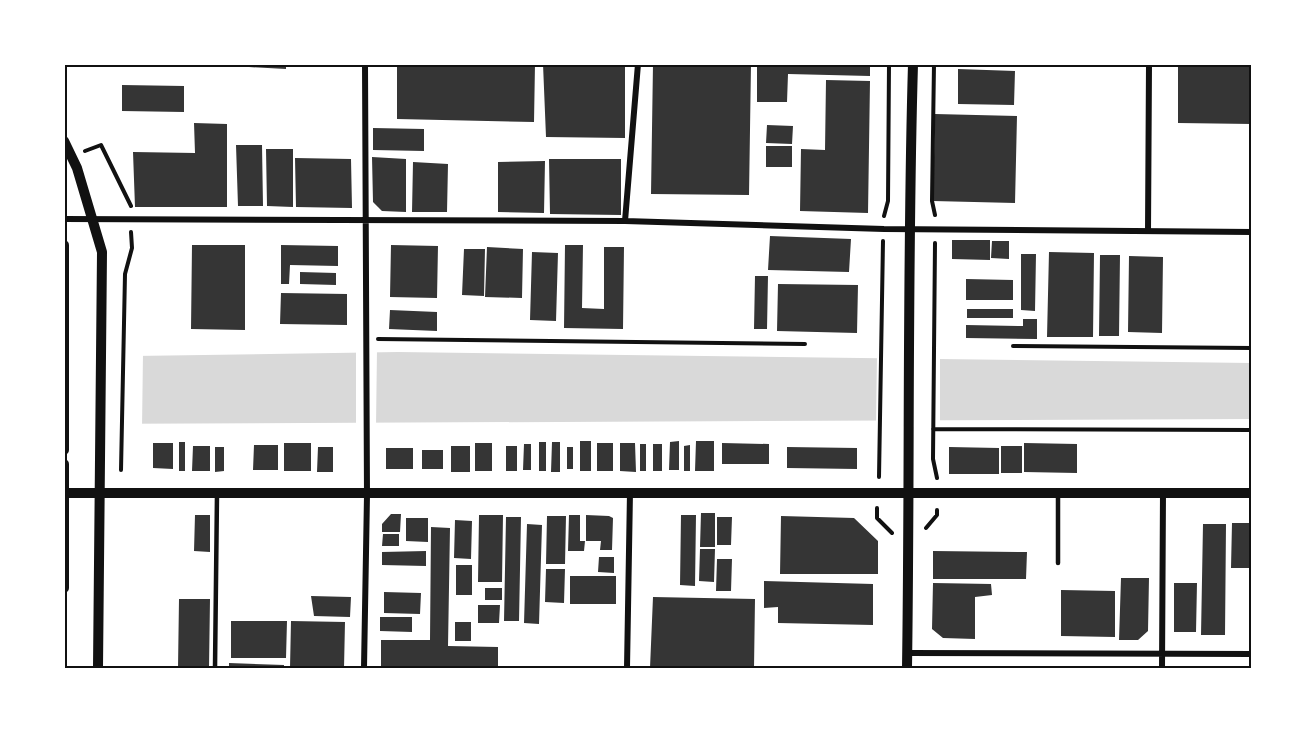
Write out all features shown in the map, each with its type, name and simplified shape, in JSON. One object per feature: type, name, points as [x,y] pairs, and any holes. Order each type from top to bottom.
[{"type":"street","points":[[364,669],[367,495],[365,64]]},
{"type":"street","points":[[625,221],[638,64]]},
{"type":"street","points":[[907,669],[910,493],[908,229],[913,64]]},
{"type":"street","points":[[1148,231],[1149,64]]},
{"type":"street","points":[[64,141],[77,168],[102,252],[98,669]]},
{"type":"street","points":[[64,219],[625,221],[935,230],[1251,232]]},
{"type":"street","points":[[64,245],[64,450]]},
{"type":"street","points":[[64,464],[64,588]]},
{"type":"street","points":[[627,669],[630,492]]},
{"type":"street","points":[[65,493],[367,495],[630,492],[1251,493]]},
{"type":"street","points":[[1162,669],[1163,492]]},
{"type":"street","points":[[907,653],[1251,654]]},
{"type":"lane","points":[[1058,493],[1058,563]]},
{"type":"lane","points":[[215,669],[217,494]]},
{"type":"path","points":[[884,210],[888,201],[890,64]]},
{"type":"path","points":[[921,535],[937,515],[938,494],[933,428],[936,210],[932,201],[934,64]]},
{"type":"path","points":[[881,425],[882,262]]},
{"type":"path","points":[[121,470],[124,336]]},
{"type":"path","points":[[375,339],[805,344]]},
{"type":"path","points":[[1013,346],[1251,348]]},
{"type":"path","points":[[933,428],[943,430],[1251,430]]},
{"type":"shaded area","points":[[398,352],[1251,363],[1251,419],[65,424],[64,357]]},
{"type":"pier","points":[[356,349],[377,349],[376,426],[356,427]]},
{"type":"pier","points":[[143,353],[142,428],[64,427],[64,354]]},
{"type":"pier","points":[[877,356],[940,357],[940,423],[876,423]]},
{"type":"building","points":[[249,64],[286,64],[286,69],[249,67]]},
{"type":"building","points":[[397,64],[535,64],[534,122],[397,119]]},
{"type":"building","points":[[543,64],[625,64],[625,138],[546,137]]},
{"type":"building","points":[[653,64],[751,64],[749,195],[651,194]]},
{"type":"building","points":[[757,64],[870,64],[870,76],[788,74],[787,102],[757,102]]},
{"type":"building","points":[[1178,64],[1252,64],[1252,124],[1178,123]]},
{"type":"building","points":[[958,69],[1015,71],[1014,105],[958,104]]},
{"type":"building","points":[[826,80],[870,81],[868,213],[800,211],[801,149],[825,150]]},
{"type":"building","points":[[122,85],[184,86],[184,112],[122,111]]},
{"type":"building","points":[[935,114],[1017,116],[1015,203],[933,201]]},
{"type":"building","points":[[194,123],[227,124],[227,207],[135,207],[133,152],[195,153]]},
{"type":"building","points":[[767,125],[793,126],[792,144],[766,143]]},
{"type":"building","points":[[373,128],[424,129],[424,151],[373,150]]},
{"type":"building","points":[[236,145],[262,145],[263,206],[238,206]]},
{"type":"building","points":[[766,146],[792,146],[792,167],[766,167]]},
{"type":"building","points":[[266,149],[293,149],[293,207],[267,206]]},
{"type":"building","points":[[372,157],[406,159],[406,212],[382,211],[373,202]]},
{"type":"building","points":[[295,158],[351,159],[352,208],[296,207]]},
{"type":"building","points":[[549,159],[621,159],[621,215],[550,214]]},
{"type":"building","points":[[545,161],[544,213],[498,212],[498,162]]},
{"type":"building","points":[[413,162],[448,164],[447,212],[412,212]]},
{"type":"building","points":[[770,236],[851,239],[849,272],[768,270]]},
{"type":"building","points":[[952,240],[990,240],[990,260],[952,259]]},
{"type":"building","points":[[992,241],[1009,241],[1009,259],[991,258]]},
{"type":"building","points":[[192,245],[245,245],[245,330],[191,329]]},
{"type":"building","points":[[281,245],[338,246],[338,266],[290,265],[289,284],[281,284]]},
{"type":"building","points":[[391,245],[438,246],[437,298],[390,297]]},
{"type":"building","points":[[565,245],[583,245],[582,308],[604,309],[604,247],[624,247],[623,329],[564,328]]},
{"type":"building","points":[[487,247],[523,249],[522,298],[485,297]]},
{"type":"building","points":[[464,249],[485,249],[484,296],[462,295]]},
{"type":"building","points":[[532,252],[558,253],[556,321],[530,320]]},
{"type":"building","points":[[1049,252],[1094,253],[1093,337],[1047,337]]},
{"type":"building","points":[[1021,254],[1036,254],[1035,311],[1021,310]]},
{"type":"building","points":[[1100,255],[1120,255],[1119,336],[1099,336]]},
{"type":"building","points":[[1129,256],[1163,257],[1162,333],[1128,332]]},
{"type":"building","points":[[300,272],[336,273],[336,285],[300,284]]},
{"type":"building","points":[[755,276],[768,276],[767,329],[754,329]]},
{"type":"building","points":[[966,279],[1013,280],[1013,300],[966,300]]},
{"type":"building","points":[[778,284],[858,285],[857,333],[777,331]]},
{"type":"building","points":[[281,293],[347,294],[347,325],[280,324]]},
{"type":"building","points":[[967,309],[1013,309],[1013,318],[967,318]]},
{"type":"building","points":[[390,310],[437,312],[437,331],[389,329]]},
{"type":"building","points":[[1023,319],[1037,319],[1037,339],[966,338],[966,325],[1023,326]]},
{"type":"building","points":[[580,441],[591,441],[591,471],[580,471]]},
{"type":"building","points":[[679,441],[679,470],[669,470],[670,442]]},
{"type":"building","points":[[696,441],[714,441],[714,471],[695,471]]},
{"type":"building","points":[[179,442],[185,442],[185,471],[179,471]]},
{"type":"building","points":[[539,442],[546,442],[546,471],[539,471]]},
{"type":"building","points":[[552,442],[560,442],[560,472],[551,472]]},
{"type":"building","points":[[153,443],[173,443],[173,469],[153,468]]},
{"type":"building","points":[[284,443],[311,443],[311,471],[284,471]]},
{"type":"building","points":[[475,443],[492,443],[492,471],[475,471]]},
{"type":"building","points":[[597,443],[613,443],[613,471],[597,471]]},
{"type":"building","points":[[620,443],[635,443],[636,472],[620,471]]},
{"type":"building","points":[[722,443],[769,444],[769,464],[722,464]]},
{"type":"building","points":[[1024,443],[1077,444],[1077,473],[1024,472]]},
{"type":"building","points":[[524,444],[531,444],[531,470],[523,470]]},
{"type":"building","points":[[640,444],[646,444],[646,471],[640,471]]},
{"type":"building","points":[[653,444],[662,444],[662,471],[653,471]]},
{"type":"building","points":[[254,445],[278,445],[278,470],[253,470]]},
{"type":"building","points":[[690,445],[690,471],[684,471],[684,446]]},
{"type":"building","points":[[193,446],[210,446],[210,471],[192,471]]},
{"type":"building","points":[[451,446],[470,446],[470,472],[451,472]]},
{"type":"building","points":[[506,446],[517,446],[517,471],[506,471]]},
{"type":"building","points":[[1001,446],[1022,446],[1022,473],[1001,473]]},
{"type":"building","points":[[215,447],[224,447],[224,471],[215,472]]},
{"type":"building","points":[[318,447],[333,447],[333,472],[317,472]]},
{"type":"building","points":[[567,447],[573,447],[573,469],[567,469]]},
{"type":"building","points":[[787,447],[857,448],[857,469],[787,468]]},
{"type":"building","points":[[949,447],[999,448],[999,474],[949,474]]},
{"type":"building","points":[[386,448],[413,448],[413,469],[386,469]]},
{"type":"building","points":[[422,450],[443,450],[443,469],[422,469]]},
{"type":"building","points":[[701,513],[715,513],[715,547],[700,547]]},
{"type":"building","points":[[391,514],[401,514],[400,532],[382,532],[382,524]]},
{"type":"building","points":[[195,515],[210,515],[210,552],[194,551]]},
{"type":"building","points":[[479,515],[503,515],[502,582],[478,582]]},
{"type":"building","points":[[569,515],[580,515],[580,541],[585,541],[584,551],[568,551]]},
{"type":"building","points":[[586,515],[613,518],[612,550],[600,550],[601,541],[586,541]]},
{"type":"building","points":[[681,515],[696,515],[695,586],[680,585]]},
{"type":"building","points":[[547,516],[566,516],[565,564],[546,564]]},
{"type":"building","points":[[781,516],[854,518],[878,541],[878,574],[780,574]]},
{"type":"building","points":[[506,517],[521,517],[519,621],[504,621]]},
{"type":"building","points":[[717,517],[732,517],[731,545],[717,545]]},
{"type":"building","points":[[406,518],[428,518],[428,542],[406,541]]},
{"type":"building","points":[[455,520],[472,521],[471,559],[454,558]]},
{"type":"building","points":[[1232,523],[1252,523],[1252,568],[1231,568]]},
{"type":"building","points":[[527,524],[542,525],[539,624],[524,623]]},
{"type":"building","points":[[1203,524],[1226,524],[1225,635],[1201,635]]},
{"type":"building","points":[[431,527],[450,528],[448,646],[498,647],[498,668],[381,668],[381,640],[430,640]]},
{"type":"building","points":[[383,534],[399,534],[399,546],[382,546]]},
{"type":"building","points":[[700,549],[715,549],[714,582],[699,581]]},
{"type":"building","points":[[426,551],[426,566],[382,565],[382,552]]},
{"type":"building","points":[[933,551],[1027,552],[1026,579],[933,579]]},
{"type":"building","points":[[599,557],[614,557],[614,573],[598,572]]},
{"type":"building","points":[[717,559],[732,559],[731,591],[716,591]]},
{"type":"building","points":[[456,565],[472,565],[472,595],[456,595]]},
{"type":"building","points":[[546,569],[565,569],[564,603],[545,602]]},
{"type":"building","points":[[570,576],[616,576],[616,604],[570,604]]},
{"type":"building","points":[[1121,578],[1149,578],[1148,631],[1138,640],[1119,640]]},
{"type":"building","points":[[764,581],[873,584],[873,625],[778,623],[778,607],[764,608]]},
{"type":"building","points":[[933,583],[991,584],[992,595],[975,597],[975,639],[943,638],[932,629]]},
{"type":"building","points":[[1174,583],[1197,583],[1196,632],[1174,632]]},
{"type":"building","points":[[485,588],[502,588],[502,600],[485,600]]},
{"type":"building","points":[[1061,590],[1115,591],[1115,637],[1061,636]]},
{"type":"building","points":[[384,592],[421,593],[420,614],[384,613]]},
{"type":"building","points":[[311,596],[351,597],[350,617],[314,616]]},
{"type":"building","points":[[653,597],[755,599],[754,668],[650,668]]},
{"type":"building","points":[[179,599],[210,599],[209,668],[178,668]]},
{"type":"building","points":[[478,605],[500,605],[499,623],[478,623]]},
{"type":"building","points":[[380,617],[412,617],[412,632],[380,631]]},
{"type":"building","points":[[231,621],[287,621],[286,658],[231,658]]},
{"type":"building","points":[[291,621],[345,622],[344,668],[290,668]]},
{"type":"building","points":[[455,622],[471,622],[471,641],[455,641]]},
{"type":"building","points":[[229,663],[284,665],[284,668],[229,668]]}]
